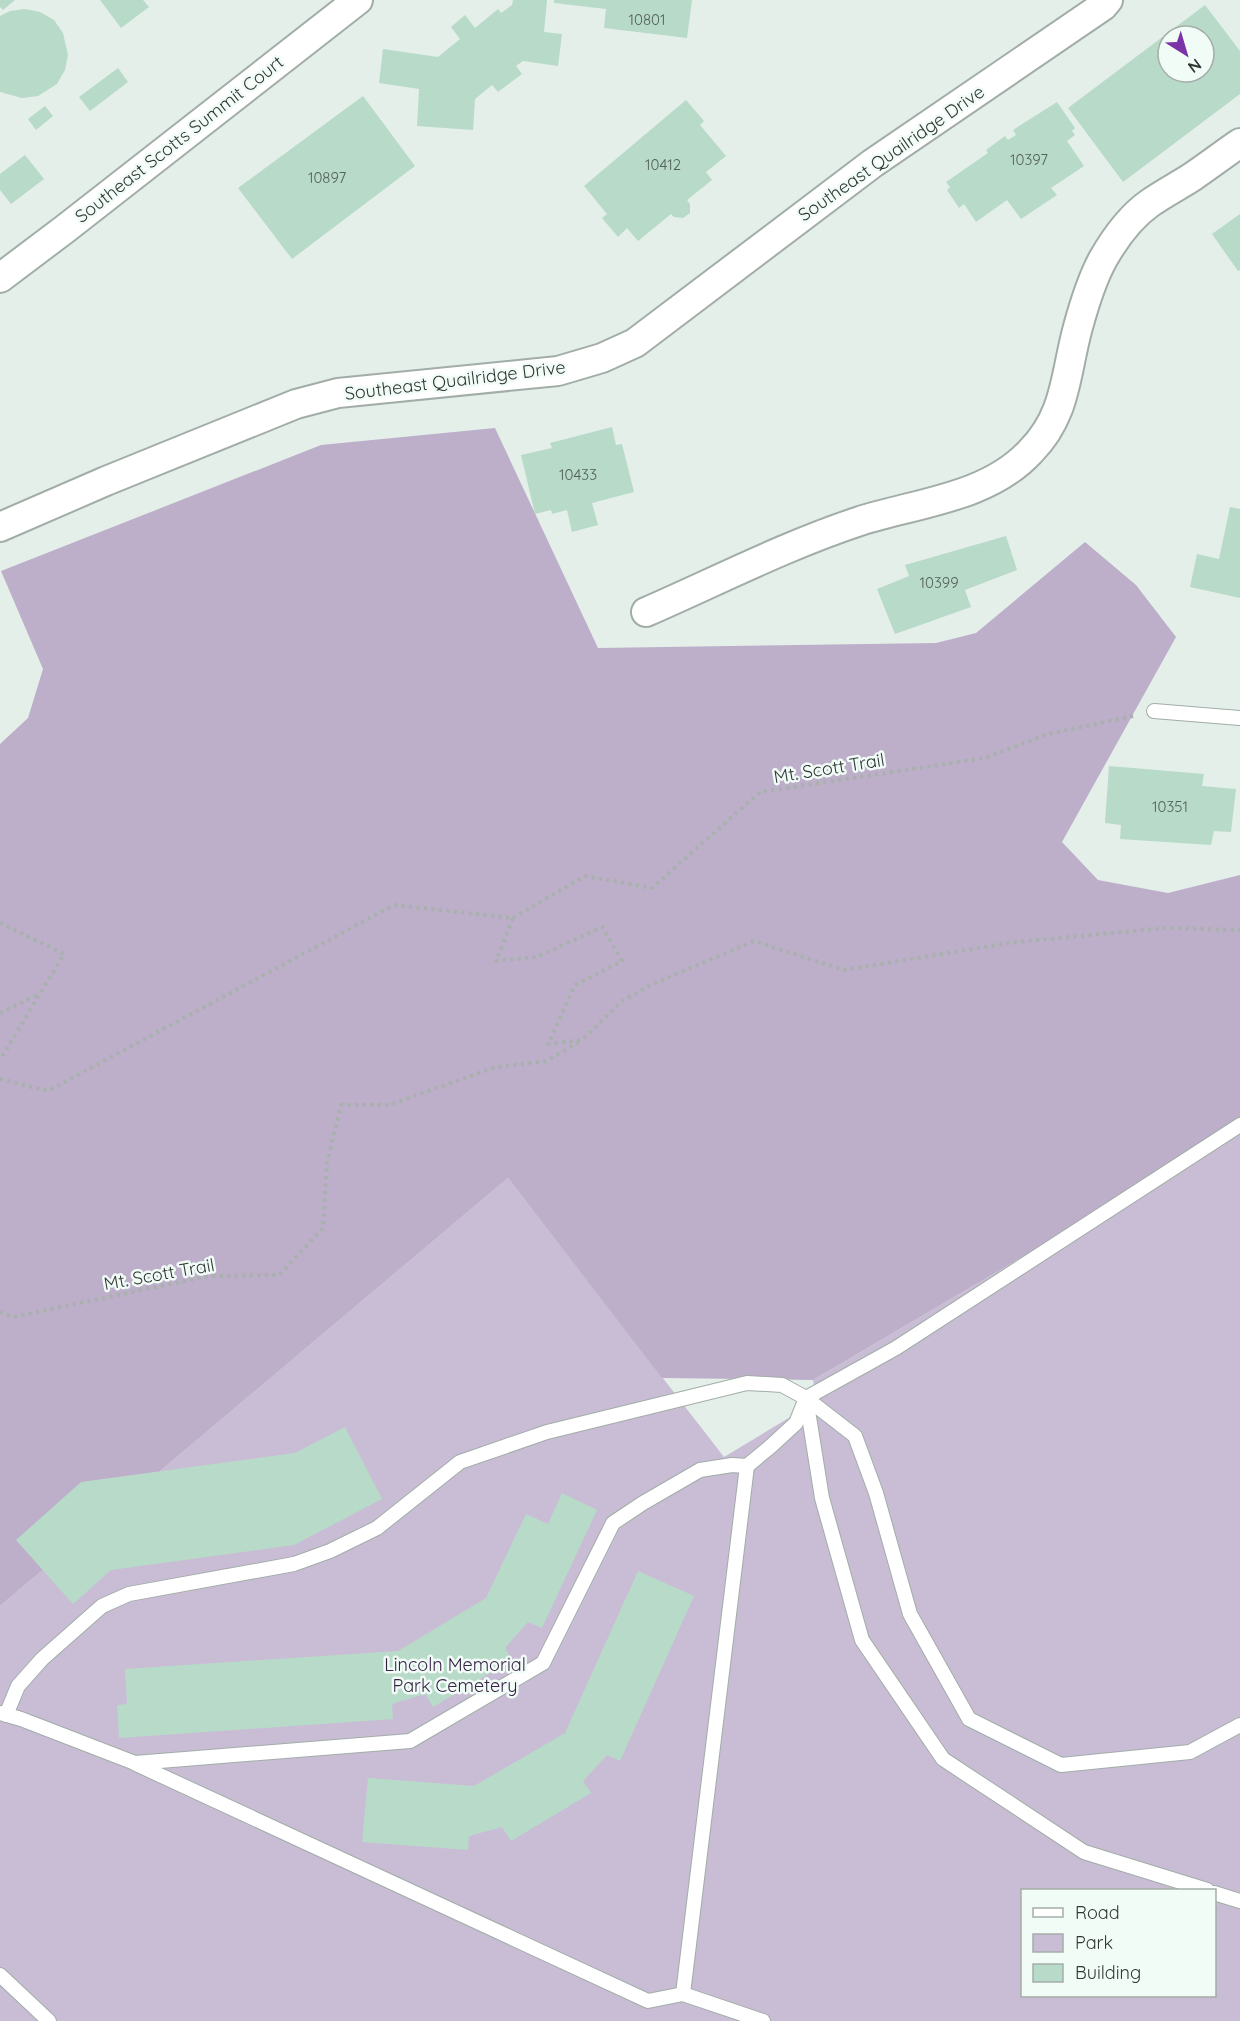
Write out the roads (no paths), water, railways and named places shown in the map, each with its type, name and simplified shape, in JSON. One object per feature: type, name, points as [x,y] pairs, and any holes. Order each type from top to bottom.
[{"type":"street","name":"Southeast Scotts Summit Court","points":[[0,278],[358,0]]},
{"type":"street","name":"Southeast Quailridge Drive","points":[[0,527],[106,481],[296,404],[338,393],[558,371],[602,358],[635,343],[873,163],[1103,6],[1108,0]]},
{"type":"street","points":[[646,612],[788,549],[859,522],[960,494],[1002,475],[1030,453],[1050,428],[1063,399],[1078,326],[1089,293],[1103,260],[1122,230],[1148,204],[1190,178],[1240,142]]},
{"type":"lane","points":[[1154,711],[1240,718]]},
{"type":"lane","points":[[683,1994],[747,1466],[796,1423],[806,1398],[896,1348],[1240,1125]]},
{"type":"lane","points":[[763,2021],[683,1994],[648,2001],[135,1763],[3,1714],[18,1686],[42,1659],[102,1606],[129,1594],[294,1564],[330,1551],[377,1528],[460,1462],[547,1432],[747,1383],[782,1385],[806,1398],[855,1436],[876,1493],[910,1614],[969,1719],[1060,1765],[1190,1752],[1240,1725]]},
{"type":"lane","points":[[806,1398],[822,1498],[862,1640],[943,1759],[1084,1852],[1204,1889]]},
{"type":"lane","points":[[135,1763],[410,1741],[543,1663],[613,1523],[700,1470],[732,1465],[747,1466]]},
{"type":"lane","points":[[1216,1893],[1240,1901]]},
{"type":"lane","points":[[0,1975],[49,2021]]},
{"type":"park label","name":"Lincoln Memorial Park Cemetery","points":[[455,1674]]}]
